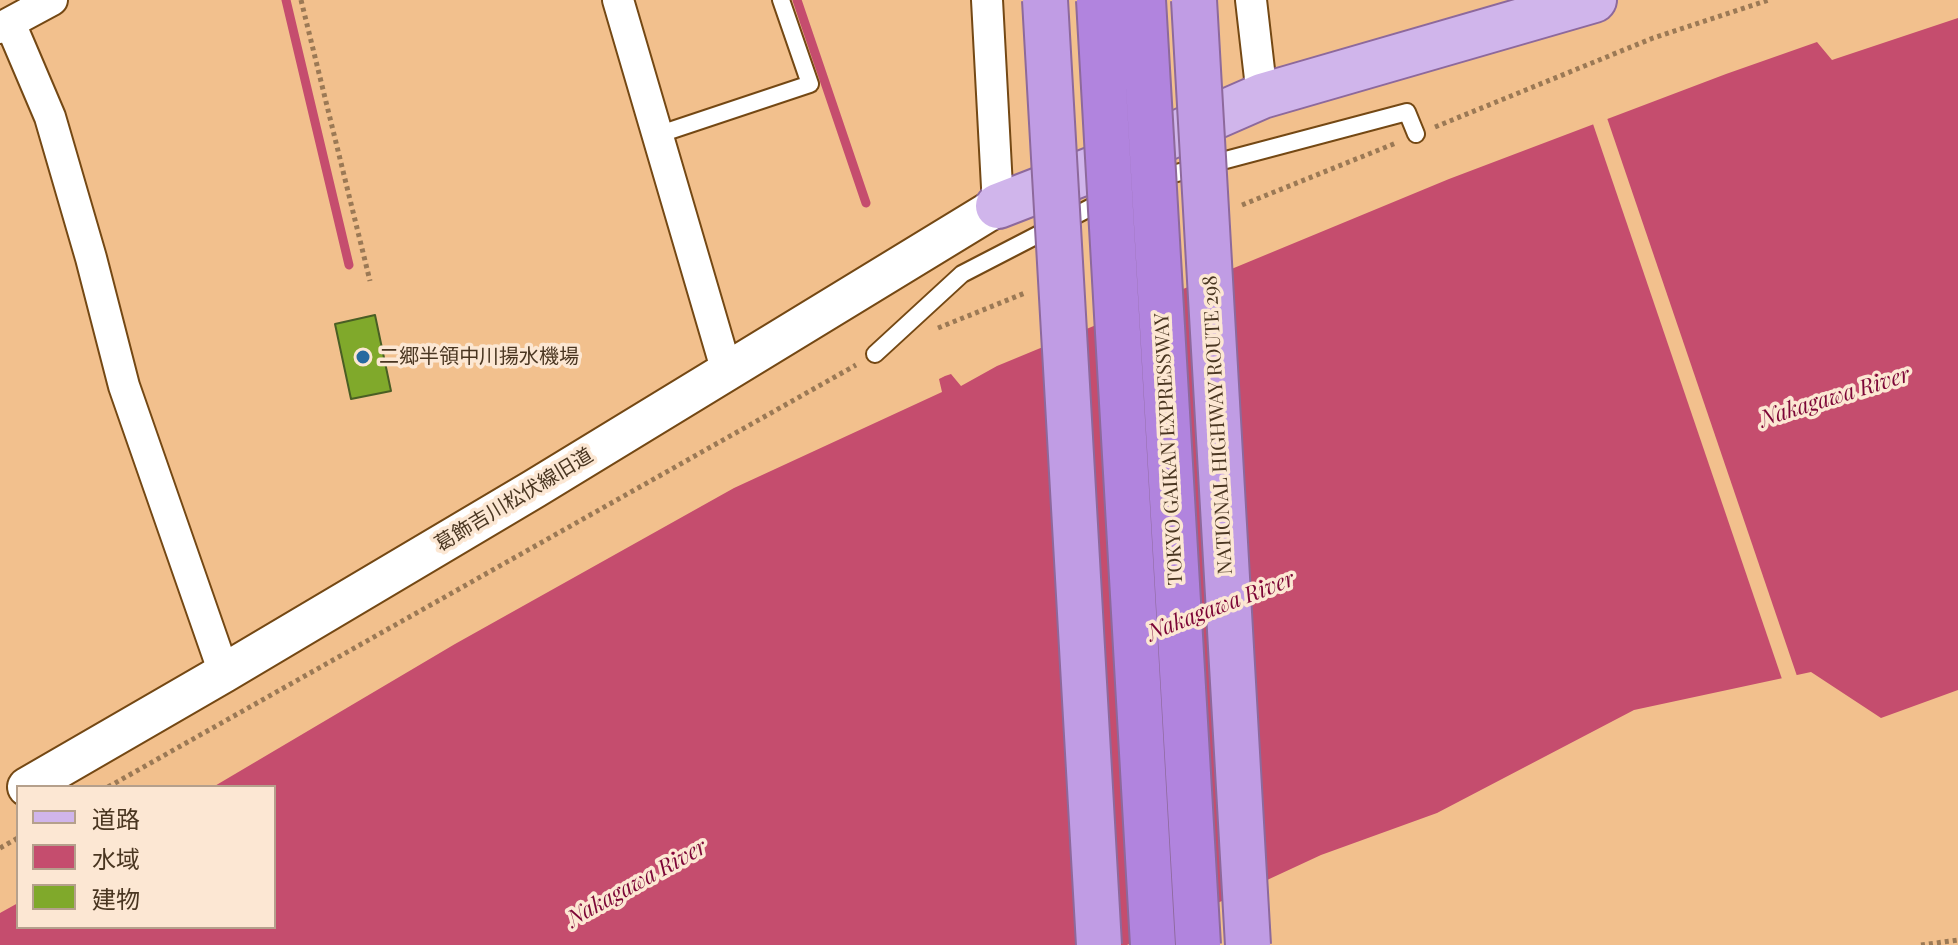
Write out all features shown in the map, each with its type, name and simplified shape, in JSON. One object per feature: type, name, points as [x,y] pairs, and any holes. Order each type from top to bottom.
[{"type":"highway","points":[[1045,0],[1099,945]]},
{"type":"highway","points":[[1099,0],[1153,945]]},
{"type":"highway","name":"TOKYO GAIKAN EXPRESSWAY","points":[[1143,0],[1198,945]]},
{"type":"highway","name":"NATIONAL HIGHWAY ROUTE 298","points":[[1194,0],[1248,945]]},
{"type":"main road","points":[[998,206],[1129,172],[1262,96],[1594,0]]},
{"type":"street","points":[[52,0],[5,25],[50,117],[124,386],[224,673]]},
{"type":"street","points":[[618,0],[727,372]]},
{"type":"street","points":[[987,0],[998,206]]},
{"type":"street","points":[[1251,0],[1262,96]]},
{"type":"street","name":"葛飾吉川松伏線旧道","points":[[30,785],[727,372],[998,206]]},
{"type":"lane","points":[[657,135],[810,84],[781,0]]},
{"type":"lane","points":[[875,354],[962,274],[1129,172],[1139,183],[1407,112],[1416,134]]},
{"type":"path","points":[[301,0],[370,281]]},
{"type":"path","points":[[1241,206],[1653,38],[1769,0]]},
{"type":"path","points":[[934,330],[1036,288]]},
{"type":"path","points":[[112,785],[875,354]]},
{"type":"path","points":[[1921,945],[1958,940]]},
{"type":"water","name":"Nakagawa River","points":[[1958,18],[1958,690],[1881,718],[1811,672],[1634,710],[1437,813],[1321,855],[1127,945],[0,945],[0,913],[16,904],[16,929],[276,929],[276,785],[216,785],[455,644],[734,488],[942,392],[939,379],[945,376],[951,374],[961,386],[997,366],[1449,179],[1817,42],[1832,60]]},
{"type":"pier","points":[[1606,115],[1798,679],[1783,682],[1592,121]]},
{"type":"building","name":"二郷半領中川揚水機場","points":[[375,315],[391,391],[351,399],[335,324]]},
{"type":"waterway","points":[[286,0],[349,265]]},
{"type":"waterway","points":[[797,0],[866,203]]},
{"type":"place","name":"二郷半領中川揚水機場","points":[[363,357]]}]
